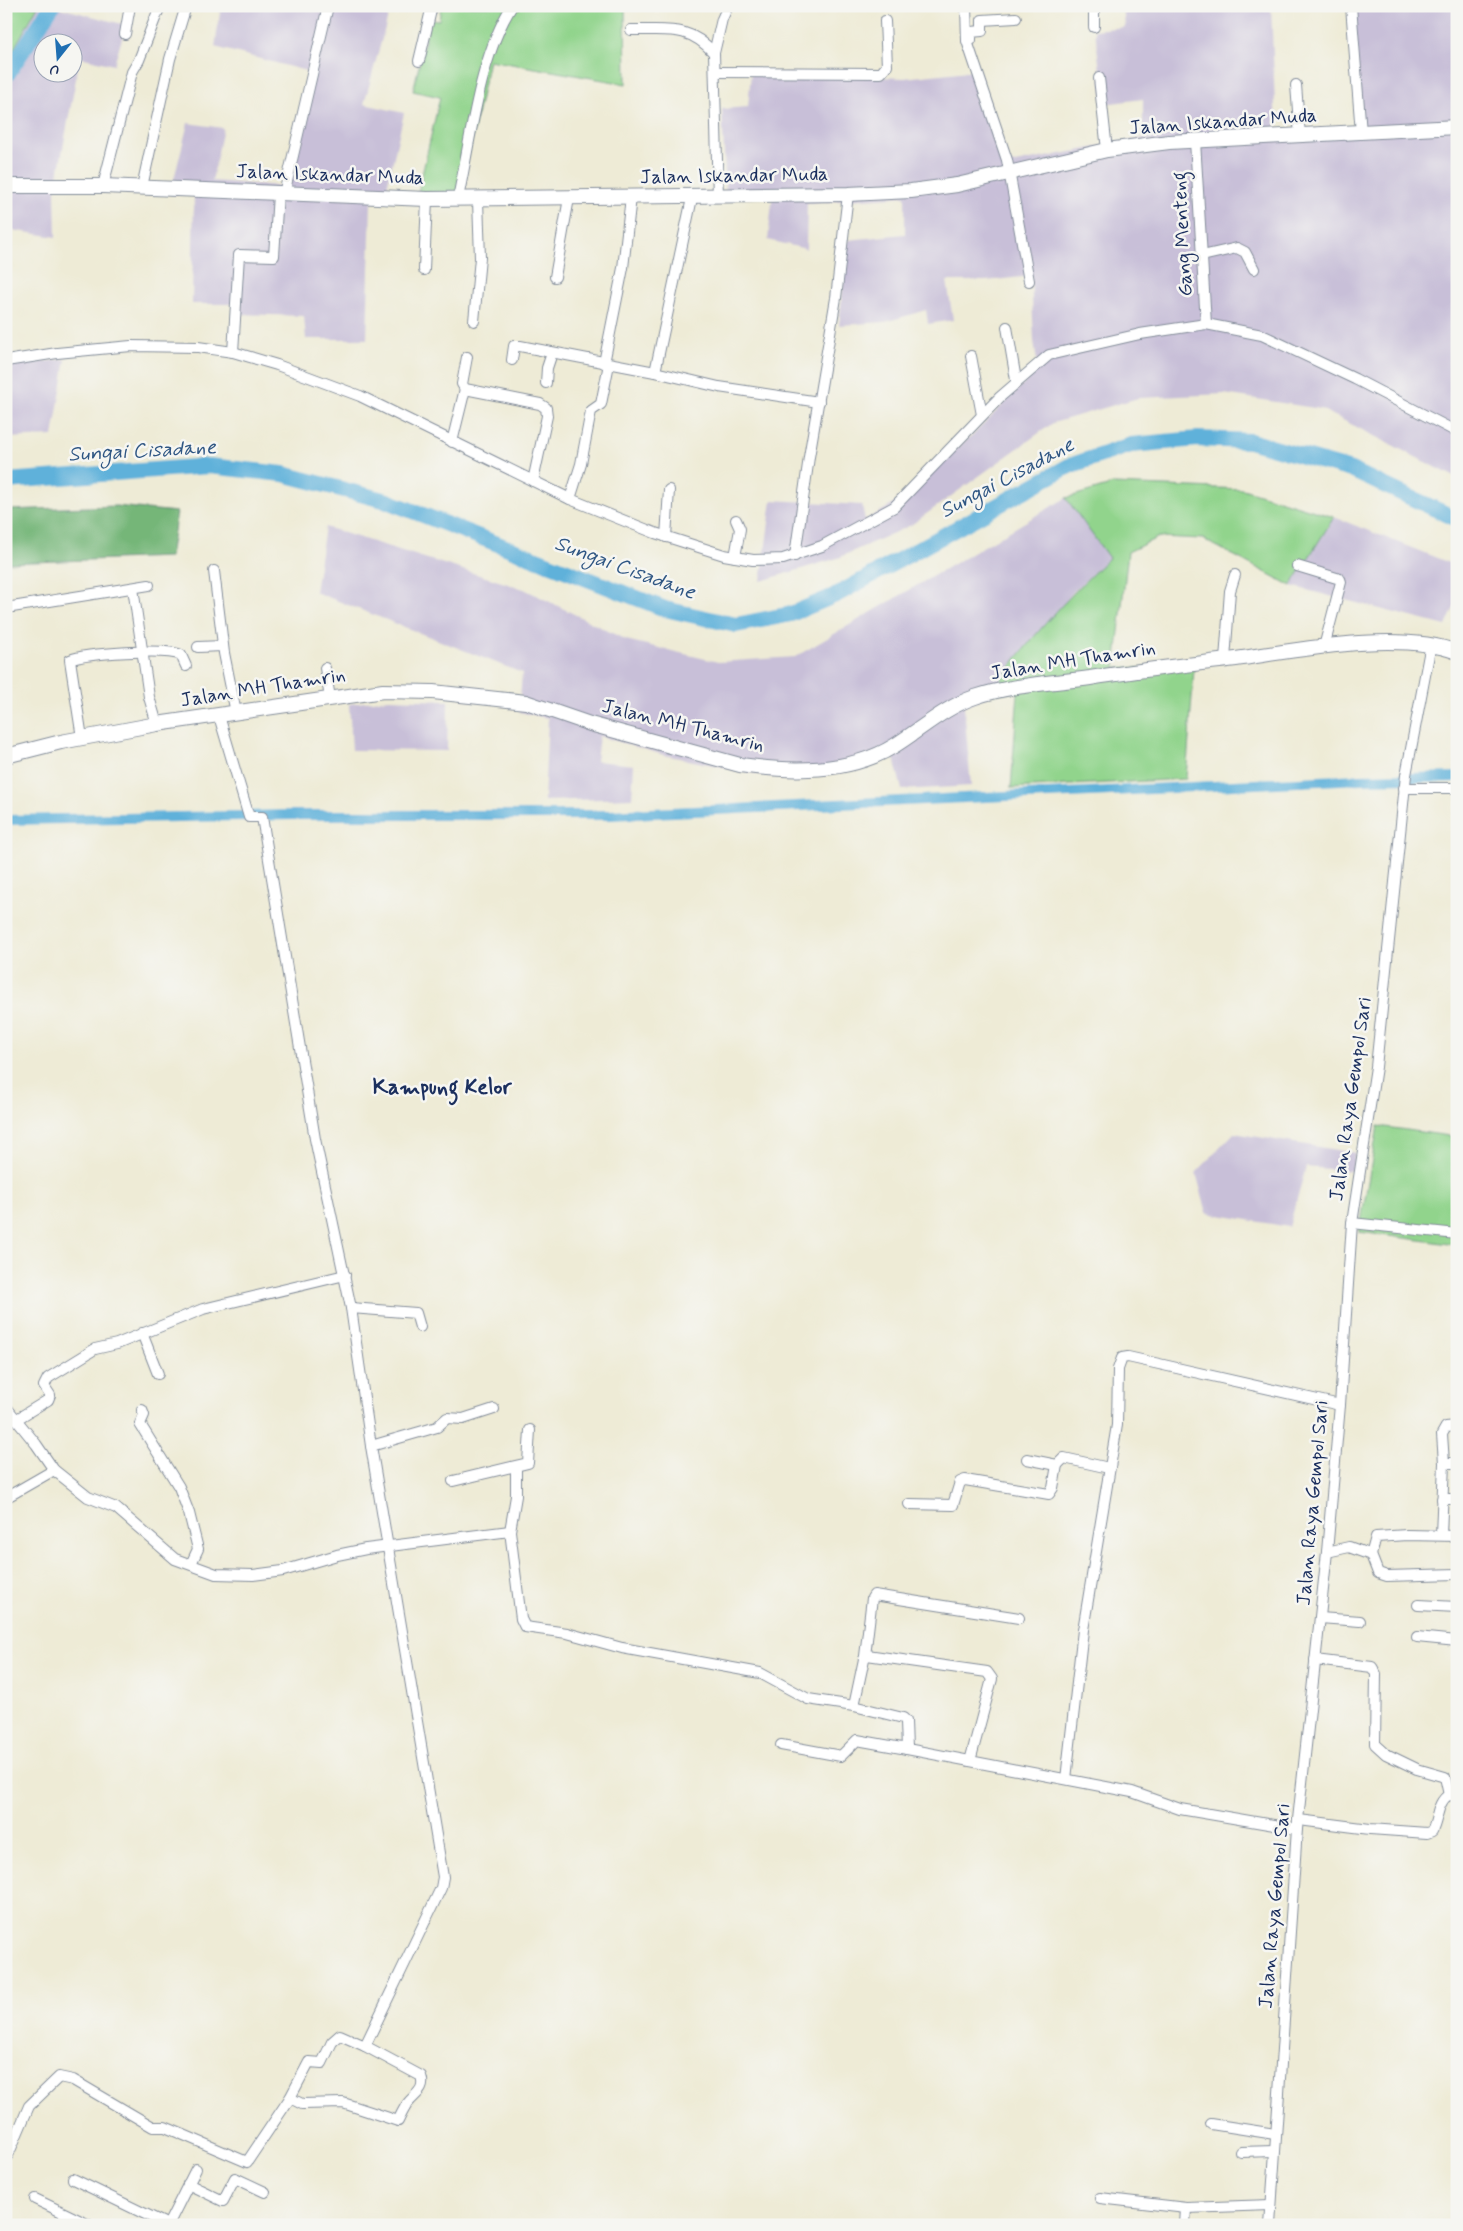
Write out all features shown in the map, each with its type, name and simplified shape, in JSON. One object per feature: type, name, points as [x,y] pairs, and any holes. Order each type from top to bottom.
[{"type":"street","points":[[125,34],[130,6]]},
{"type":"street","points":[[103,186],[132,72],[139,60],[160,6]]},
{"type":"street","points":[[142,187],[170,59],[186,6]]},
{"type":"street","points":[[233,352],[239,255],[274,256],[281,194],[328,6]]},
{"type":"street","points":[[419,61],[432,6]]},
{"type":"street","points":[[458,198],[484,73],[499,26],[512,6]]},
{"type":"street","points":[[718,197],[714,53],[722,18],[728,6]]},
{"type":"street","points":[[966,6],[969,40],[1016,171],[1029,281]]},
{"type":"street","points":[[1094,6],[1094,27]]},
{"type":"street","points":[[1351,6],[1361,133]]},
{"type":"street","points":[[969,40],[971,32],[982,31],[982,20],[1016,18]]},
{"type":"street","points":[[716,72],[881,73],[887,66],[885,21]]},
{"type":"street","points":[[631,30],[686,32],[703,41],[714,53]]},
{"type":"street","points":[[1099,78],[1107,150]]},
{"type":"street","points":[[1296,85],[1300,136]]},
{"type":"street","name":"Jalan Iskandar Muda","points":[[6,186],[142,187],[281,194],[478,200],[848,194],[911,191],[957,184],[1107,150],[1195,141],[1457,127]]},
{"type":"street","name":"Gang Menteng","points":[[1195,141],[1206,324]]},
{"type":"street","points":[[795,556],[836,298],[848,194]]},
{"type":"street","points":[[570,499],[581,464],[590,411],[601,404],[606,363],[623,268],[631,197]]},
{"type":"street","points":[[555,277],[569,198]]},
{"type":"street","points":[[655,372],[692,198]]},
{"type":"street","points":[[424,270],[427,199]]},
{"type":"street","points":[[474,321],[480,258],[478,200]]},
{"type":"street","points":[[1202,256],[1237,248],[1245,252],[1254,269]]},
{"type":"street","points":[[6,361],[57,353],[131,346],[198,347],[233,352],[277,365],[360,396],[570,499],[666,538],[735,557],[770,560],[795,556],[822,546],[894,506],[1016,380],[1054,353],[1140,334],[1206,324],[1248,332],[1286,345],[1457,432]]},
{"type":"street","points":[[1007,327],[1016,380]]},
{"type":"street","points":[[512,360],[516,345],[655,372],[719,387],[819,402]]},
{"type":"street","points":[[546,383],[547,368],[552,353]]},
{"type":"street","points":[[971,356],[982,415]]},
{"type":"street","points":[[452,442],[465,390],[462,384],[467,357]]},
{"type":"street","points":[[465,390],[540,404],[546,408],[547,416],[534,481]]},
{"type":"street","points":[[666,538],[669,490]]},
{"type":"street","points":[[735,557],[740,529],[736,520]]},
{"type":"street","points":[[1298,566],[1340,579],[1341,582],[1324,647]]},
{"type":"street","points":[[214,571],[223,646],[236,713]]},
{"type":"street","points":[[1224,660],[1230,590],[1235,575]]},
{"type":"street","points":[[6,608],[149,585]]},
{"type":"street","points":[[133,588],[149,697],[157,724]]},
{"type":"street","name":"Jalan MH Thamrin","points":[[6,756],[82,738],[157,724],[383,691],[433,692],[526,702],[590,724],[740,764],[763,768],[808,769],[844,766],[893,747],[963,702],[976,697],[1166,666],[1324,647],[1396,642],[1431,644],[1457,652]]},
{"type":"street","name":"Jalan Raya Gempol Sari","points":[[1270,2225],[1298,1824],[1327,1552],[1340,1405],[1352,1223],[1376,1067],[1405,783],[1431,644]]},
{"type":"street","points":[[198,647],[223,646]]},
{"type":"street","points":[[82,738],[70,660],[142,651],[176,653],[181,655],[186,666]]},
{"type":"street","points":[[325,668],[330,698]]},
{"type":"street","points":[[219,716],[248,816],[262,817],[315,1140],[351,1308],[371,1446],[443,1877],[441,1888],[366,2046]]},
{"type":"street","points":[[1405,783],[1457,788]]},
{"type":"street","points":[[1352,1223],[1457,1234]]},
{"type":"street","points":[[17,1419],[48,1400],[50,1395],[44,1386],[48,1378],[95,1348],[117,1344],[203,1309],[345,1275]]},
{"type":"street","points":[[351,1308],[416,1313],[420,1327]]},
{"type":"street","points":[[142,1333],[158,1374]]},
{"type":"street","points":[[1066,1779],[1083,1630],[1119,1405],[1116,1397],[1118,1369],[1124,1357],[1187,1369],[1340,1405]]},
{"type":"street","points":[[6,1408],[17,1419],[54,1470],[88,1497],[116,1508],[176,1559],[216,1574],[253,1575],[284,1571],[337,1555],[510,1530]]},
{"type":"street","points":[[371,1446],[437,1427],[447,1418],[463,1419],[494,1409]]},
{"type":"street","points":[[142,1410],[144,1415],[140,1424],[179,1488],[189,1513],[198,1548],[191,1564]]},
{"type":"street","points":[[1441,1536],[1444,1463],[1443,1431],[1446,1427],[1457,1426]]},
{"type":"street","points":[[453,1481],[516,1468],[529,1462],[530,1430]]},
{"type":"street","points":[[909,1504],[953,1505],[960,1482],[965,1480],[1048,1494],[1053,1488],[1057,1465],[1064,1458],[1109,1468]]},
{"type":"street","points":[[1027,1460],[1057,1465]]},
{"type":"street","points":[[1444,1463],[1457,1463]]},
{"type":"street","points":[[516,1468],[516,1496],[510,1530],[522,1624],[528,1628],[567,1633],[622,1648],[760,1673],[808,1699],[854,1706],[903,1718],[906,1721],[907,1749]]},
{"type":"street","points":[[7,1497],[54,1470]]},
{"type":"street","points":[[1442,1499],[1457,1499]]},
{"type":"street","points":[[1457,1536],[1407,1534],[1376,1537],[1371,1555],[1378,1573],[1387,1576],[1457,1574]]},
{"type":"street","points":[[1327,1552],[1349,1547],[1371,1555]]},
{"type":"street","points":[[854,1706],[865,1656],[872,1598],[874,1595],[1019,1618]]},
{"type":"street","points":[[1418,1605],[1457,1607]]},
{"type":"street","points":[[1320,1618],[1360,1621]]},
{"type":"street","points":[[1417,1637],[1457,1641]]},
{"type":"street","points":[[865,1656],[870,1655],[987,1672],[991,1675],[992,1679],[970,1761]]},
{"type":"street","points":[[781,1745],[841,1756],[857,1740],[1132,1792],[1180,1809],[1298,1824],[1427,1833],[1432,1831],[1442,1800],[1453,1795],[1445,1777],[1417,1769],[1386,1754],[1375,1744],[1376,1674],[1372,1667],[1316,1660]]},
{"type":"street","points":[[6,2160],[29,2106],[59,2077],[73,2080],[153,2127],[165,2127],[247,2162],[290,2098],[309,2062],[319,2064],[324,2061],[336,2037],[345,2036],[366,2046],[421,2076],[423,2082],[421,2090],[409,2102],[398,2121],[343,2103],[302,2104],[290,2098]]},
{"type":"street","points":[[1211,2124],[1275,2134]]},
{"type":"street","points":[[1240,2152],[1274,2151]]},
{"type":"street","points":[[73,2179],[171,2224],[196,2169]]},
{"type":"street","points":[[188,2184],[223,2201],[235,2178],[265,2192]]},
{"type":"street","points":[[35,2198],[89,2225]]},
{"type":"street","points":[[1100,2198],[1186,2208],[1271,2206]]},
{"type":"street","points":[[1185,2225],[1186,2208]]},
{"type":"shaded area","points":[[38,6],[53,6],[126,25],[114,65],[82,57],[82,32],[32,32],[32,82],[75,82],[55,191],[56,237],[11,230],[12,248],[6,248],[6,63]]},
{"type":"shaded area","points":[[221,6],[363,6],[389,13],[364,104],[404,113],[384,200],[371,203],[367,339],[306,339],[304,316],[237,314],[239,304],[192,304],[194,193],[170,195],[188,123],[223,128],[212,181],[282,186],[310,72],[215,47]]},
{"type":"shaded area","points":[[1123,6],[1271,6],[1276,131],[1357,127],[1354,6],[1457,6],[1457,478],[1321,409],[1224,394],[1138,398],[1053,423],[911,525],[838,558],[761,581],[772,500],[862,505],[865,520],[894,504],[975,433],[1038,369],[1034,341],[1031,276],[986,281],[947,281],[953,320],[928,324],[926,310],[885,322],[839,325],[848,240],[905,234],[905,196],[807,203],[806,249],[768,240],[773,193],[726,193],[722,109],[748,107],[751,72],[904,78],[978,70],[1010,164],[1143,138],[1143,99],[1104,104],[1095,30],[1125,27]]},
{"type":"shaded area","points":[[66,359],[53,436],[6,438],[6,366]]},
{"type":"shaded area","points":[[1066,498],[1109,558],[1074,591],[991,694],[964,706],[971,786],[902,790],[893,754],[846,771],[772,777],[664,755],[599,736],[596,761],[634,765],[632,798],[544,801],[548,718],[519,712],[522,673],[315,592],[325,527],[524,589],[626,640],[718,662],[795,657]]},
{"type":"shaded area","points":[[1334,517],[1457,566],[1457,601],[1446,626],[1291,586]]},
{"type":"shaded area","points":[[389,699],[448,701],[447,751],[352,750],[349,704]]},
{"type":"shaded area","points":[[1234,1133],[1355,1153],[1352,1171],[1306,1167],[1289,1227],[1207,1213],[1196,1173]]},
{"type":"green space","points":[[6,6],[38,6],[6,63]]},
{"type":"green space","points":[[441,6],[625,6],[626,84],[489,60],[460,194],[418,192],[440,97],[413,91],[430,19],[439,20]]},
{"type":"green space","points":[[1114,484],[1243,489],[1334,517],[1291,586],[1203,539],[1159,537],[1128,552],[1115,667],[1194,669],[1186,779],[1011,788],[1018,692],[991,694],[1017,657],[1046,623],[1109,558],[1066,498]]},
{"type":"green space","points":[[116,506],[177,512],[170,557],[6,563],[6,510]]},
{"type":"green space","points":[[1378,1126],[1457,1137],[1457,1245],[1359,1232]]},
{"type":"waterway","points":[[6,76],[52,6]]},
{"type":"waterway","name":"Sungai Cisadane","points":[[6,481],[209,466],[283,474],[387,501],[665,609],[736,625],[791,614],[836,595],[1069,466],[1131,445],[1198,439],[1250,441],[1351,470],[1457,519]]},
{"type":"waterway","points":[[6,820],[293,815],[610,815],[1360,779],[1457,777]]},
{"type":"district","name":"Kampung Kelor","points":[[442,1088]]}]
